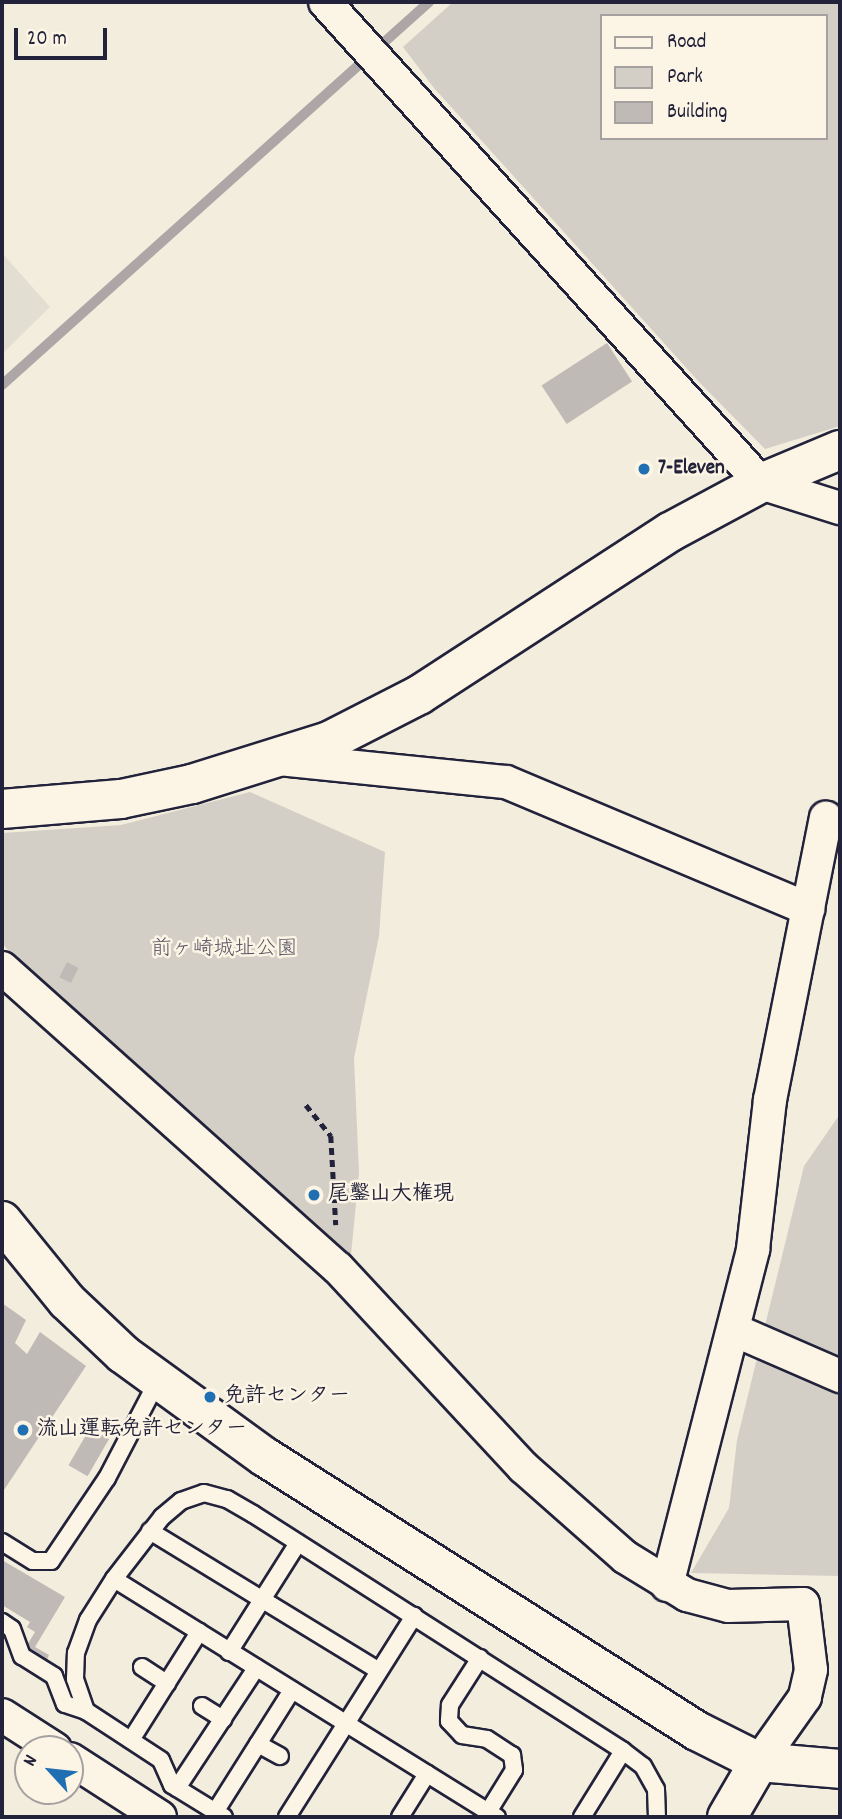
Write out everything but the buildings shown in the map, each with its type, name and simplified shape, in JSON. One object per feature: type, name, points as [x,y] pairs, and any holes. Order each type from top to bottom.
[{"type":"street","points":[[325,2],[761,483],[840,508]]},
{"type":"street","points":[[2,809],[121,799],[278,759],[329,741],[419,695],[670,532],[761,483],[840,450]]},
{"type":"street","points":[[278,759],[506,782],[808,909]]},
{"type":"street","points":[[667,1585],[753,1249],[770,1100],[827,818]]},
{"type":"street","points":[[2,968],[338,1268],[523,1466],[596,1533],[667,1585],[728,1605],[803,1604],[811,1670],[805,1698],[758,1762],[727,1817]]},
{"type":"street","points":[[2,1221],[66,1301],[157,1382],[265,1458],[639,1698],[758,1762],[840,1769]]},
{"type":"street","points":[[734,1330],[840,1376]]},
{"type":"street","points":[[2,1715],[33,1735]]},
{"type":"street","points":[[84,1768],[160,1817]]},
{"type":"lane","points":[[2,1542],[33,1561],[51,1561],[107,1478],[157,1382]]},
{"type":"lane","points":[[86,1711],[75,1679],[76,1653],[88,1620],[114,1579],[150,1531],[181,1501],[204,1493],[228,1499],[480,1658],[643,1766],[656,1789],[657,1817]]},
{"type":"lane","points":[[150,1531],[379,1671]]},
{"type":"lane","points":[[229,1652],[298,1543]]},
{"type":"lane","points":[[114,1579],[492,1815],[514,1770],[512,1755],[487,1739],[462,1735],[449,1721],[450,1705],[480,1658]]},
{"type":"lane","points":[[287,1817],[414,1616]]},
{"type":"lane","points":[[2,1622],[12,1629],[22,1656],[54,1676],[65,1704],[86,1711],[161,1760],[177,1788],[220,1815],[258,1744],[292,1690]]},
{"type":"lane","points":[[131,1740],[199,1632]]},
{"type":"lane","points":[[142,1667],[167,1683]]},
{"type":"lane","points":[[177,1788],[256,1668]]},
{"type":"lane","points":[[202,1706],[222,1719]]},
{"type":"lane","points":[[258,1744],[280,1756]]},
{"type":"lane","points":[[582,1817],[623,1752]]},
{"type":"lane","points":[[400,1817],[427,1774]]},
{"type":"path","points":[[306,1105],[331,1136],[338,1268]]},
{"type":"shaded area","points":[[2,253],[50,307],[2,354]]},
{"type":"green space","points":[[453,2],[840,2],[840,426],[765,449],[700,383],[434,88],[403,47]]},
{"type":"green space","name":"前ヶ崎城址公園","points":[[250,792],[385,852],[379,936],[354,1058],[359,1173],[350,1265],[49,998],[2,943],[2,833],[121,825]]},
{"type":"green space","points":[[840,1114],[840,1576],[691,1573],[729,1508],[737,1440],[804,1166]]},
{"type":"waterway","points":[[2,385],[429,2]]},
{"type":"place","name":"7-Eleven","points":[[644,469]]},
{"type":"place","name":"尾鑿山大権現","points":[[314,1195]]},
{"type":"place","name":"免許センター","points":[[210,1397]]},
{"type":"place","name":"流山運転免許センター","points":[[23,1430]]}]
